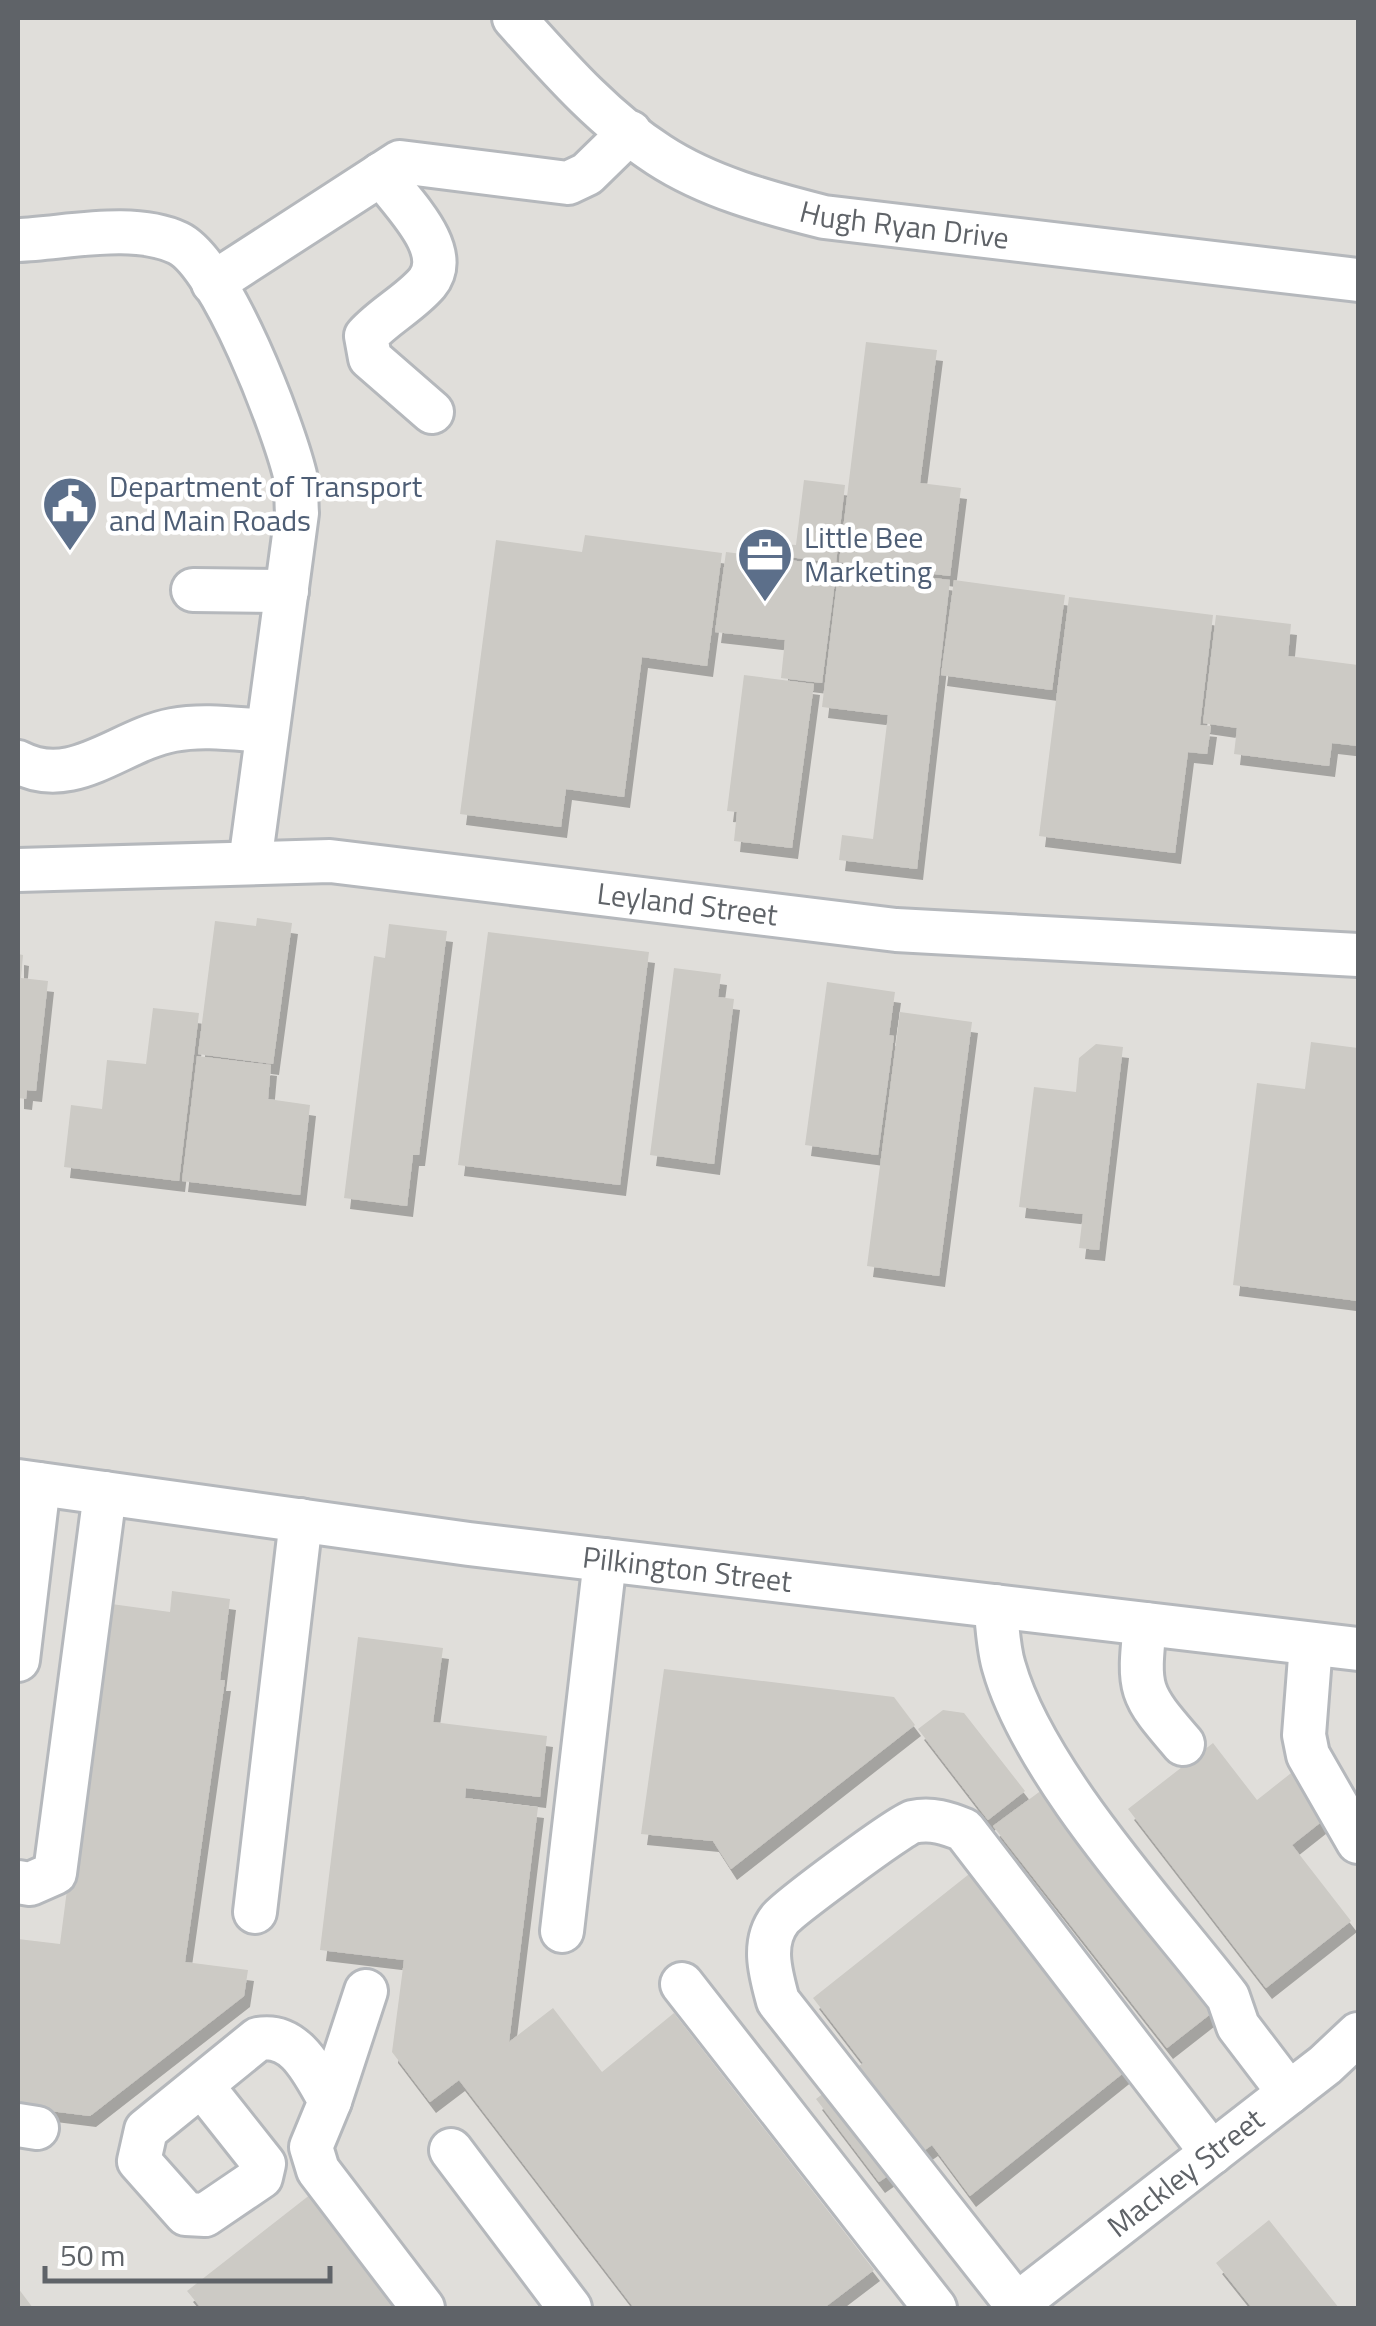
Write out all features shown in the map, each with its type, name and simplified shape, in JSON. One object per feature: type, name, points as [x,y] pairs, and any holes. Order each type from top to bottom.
[{"type":"street","name":"Hugh Ryan Drive","points":[[514,18],[577,88],[659,156],[751,199],[824,218],[1358,280]]},
{"type":"street","points":[[212,284],[400,162],[568,183],[586,174],[630,132]]},
{"type":"street","points":[[381,174],[434,248],[436,266],[427,283],[366,336],[366,347],[370,358],[432,412]]},
{"type":"street","points":[[18,240],[162,237],[183,245],[212,284],[273,404],[296,478],[297,513],[250,863]]},
{"type":"street","points":[[193,590],[287,591]]},
{"type":"street","points":[[18,762],[50,773],[79,768],[168,730],[267,730]]},
{"type":"street","name":"Leyland Street","points":[[18,870],[330,861],[896,930],[1358,955]]},
{"type":"street","points":[[18,1660],[28,1483]]},
{"type":"street","name":"Pilkington Street","points":[[28,1483],[605,1560],[1358,1649]]},
{"type":"street","points":[[18,1882],[30,1884],[56,1873],[105,1493]]},
{"type":"street","points":[[255,1912],[301,1520]]},
{"type":"street","points":[[562,1931],[605,1560]]},
{"type":"street","points":[[996,1606],[1003,1666],[1020,1709],[1059,1778],[1228,1997],[1238,2026],[1289,2093]]},
{"type":"street","points":[[1145,1624],[1139,1678],[1148,1704],[1183,1744]]},
{"type":"street","points":[[1311,1644],[1304,1735],[1308,1755],[1358,1842]]},
{"type":"street","points":[[1014,2307],[778,2001],[768,1966],[770,1946],[780,1919],[908,1822],[940,1820],[964,1830],[1212,2153]]},
{"type":"street","points":[[682,1984],[936,2308]]},
{"type":"street","points":[[366,1991],[311,2147],[318,2170],[423,2308]]},
{"type":"street","name":"Mackley Street","points":[[1014,2307],[1289,2093],[1358,2034]]},
{"type":"street","points":[[203,2087],[258,2039],[273,2036],[289,2042],[330,2101]]},
{"type":"street","points":[[451,2150],[570,2308]]},
{"type":"shaded area","points":[[18,18],[1358,18],[1358,2308],[18,2308]]},
{"type":"building","points":[[866,342],[937,350],[920,483],[961,488],[950,576],[839,562]]},
{"type":"building","points":[[804,480],[845,485],[836,563],[781,556],[783,544],[796,545]]},
{"type":"building","points":[[585,535],[722,553],[707,666],[642,657],[624,797],[566,789],[561,827],[460,814],[496,540],[582,552]]},
{"type":"building","points":[[726,552],[837,566],[822,683],[781,678],[785,640],[715,632]]},
{"type":"building","points":[[839,566],[950,580],[917,869],[839,860],[842,835],[873,839],[888,715],[822,707]]},
{"type":"building","points":[[954,580],[1065,595],[1052,690],[941,675]]},
{"type":"building","points":[[1069,597],[1213,615],[1200,725],[1211,726],[1207,754],[1188,752],[1175,853],[1039,836]]},
{"type":"building","points":[[1216,615],[1291,624],[1288,656],[1358,665],[1358,746],[1332,743],[1329,766],[1234,754],[1237,728],[1203,723]]},
{"type":"building","points":[[744,675],[814,684],[792,848],[734,841],[737,812],[727,811]]},
{"type":"building","points":[[257,918],[292,923],[273,1064],[198,1054],[215,921],[256,926]]},
{"type":"building","points":[[389,924],[447,931],[419,1155],[413,1155],[407,1206],[344,1198],[374,956],[385,958]]},
{"type":"building","points":[[488,932],[649,952],[620,1185],[458,1165]]},
{"type":"building","points":[[18,954],[23,955],[21,978],[48,981],[36,1091],[27,1090],[26,1099],[18,1098]]},
{"type":"building","points":[[674,968],[721,974],[718,997],[734,999],[714,1164],[650,1155]]},
{"type":"building","points":[[827,982],[895,992],[889,1035],[894,1036],[878,1155],[805,1145]]},
{"type":"building","points":[[153,1008],[199,1013],[179,1181],[64,1167],[71,1105],[102,1109],[107,1060],[146,1064]]},
{"type":"building","points":[[900,1012],[972,1022],[939,1276],[867,1266]]},
{"type":"building","points":[[1311,1042],[1358,1048],[1358,1301],[1233,1285],[1257,1083],[1305,1089]]},
{"type":"building","points":[[1096,1044],[1123,1047],[1099,1250],[1079,1248],[1083,1214],[1019,1207],[1034,1087],[1076,1092],[1079,1058]]},
{"type":"building","points":[[197,1056],[271,1065],[268,1099],[310,1105],[300,1195],[182,1181]]},
{"type":"building","points":[[172,1591],[230,1599],[220,1680],[225,1680],[185,1962],[248,1970],[244,1996],[90,2116],[18,2107],[18,1939],[60,1944],[104,1603],[170,1612]]},
{"type":"building","points":[[358,1637],[443,1648],[433,1722],[547,1736],[540,1797],[466,1788],[465,1798],[538,1807],[509,2042],[553,2008],[602,2072],[674,2013],[874,2270],[824,2308],[634,2308],[459,2080],[430,2102],[392,2052],[404,1960],[320,1950]]},
{"type":"building","points":[[664,1669],[894,1697],[915,1725],[731,1869],[713,1841],[641,1834]]},
{"type":"building","points":[[943,1710],[964,1713],[1025,1791],[988,1820],[918,1729]]},
{"type":"building","points":[[1213,1743],[1257,1800],[1295,1770],[1330,1815],[1292,1845],[1351,1921],[1266,1988],[1128,1809]]},
{"type":"building","points":[[1050,1784],[1222,2005],[1167,2048],[993,1826]]},
{"type":"building","points":[[978,1867],[1132,2066],[970,2196],[932,2145],[879,2182],[816,2099],[863,2063],[813,1998]]},
{"type":"building","points":[[311,2194],[400,2308],[201,2308],[187,2291]]},
{"type":"building","points":[[1269,2220],[1339,2308],[1252,2308],[1216,2263]]},
{"type":"building","points":[[18,2288],[33,2308],[18,2308]]},
{"type":"place","name":"Department of Transport and Main Roads","points":[[70,553]]},
{"type":"place","name":"Little Bee Marketing","points":[[765,604]]}]
